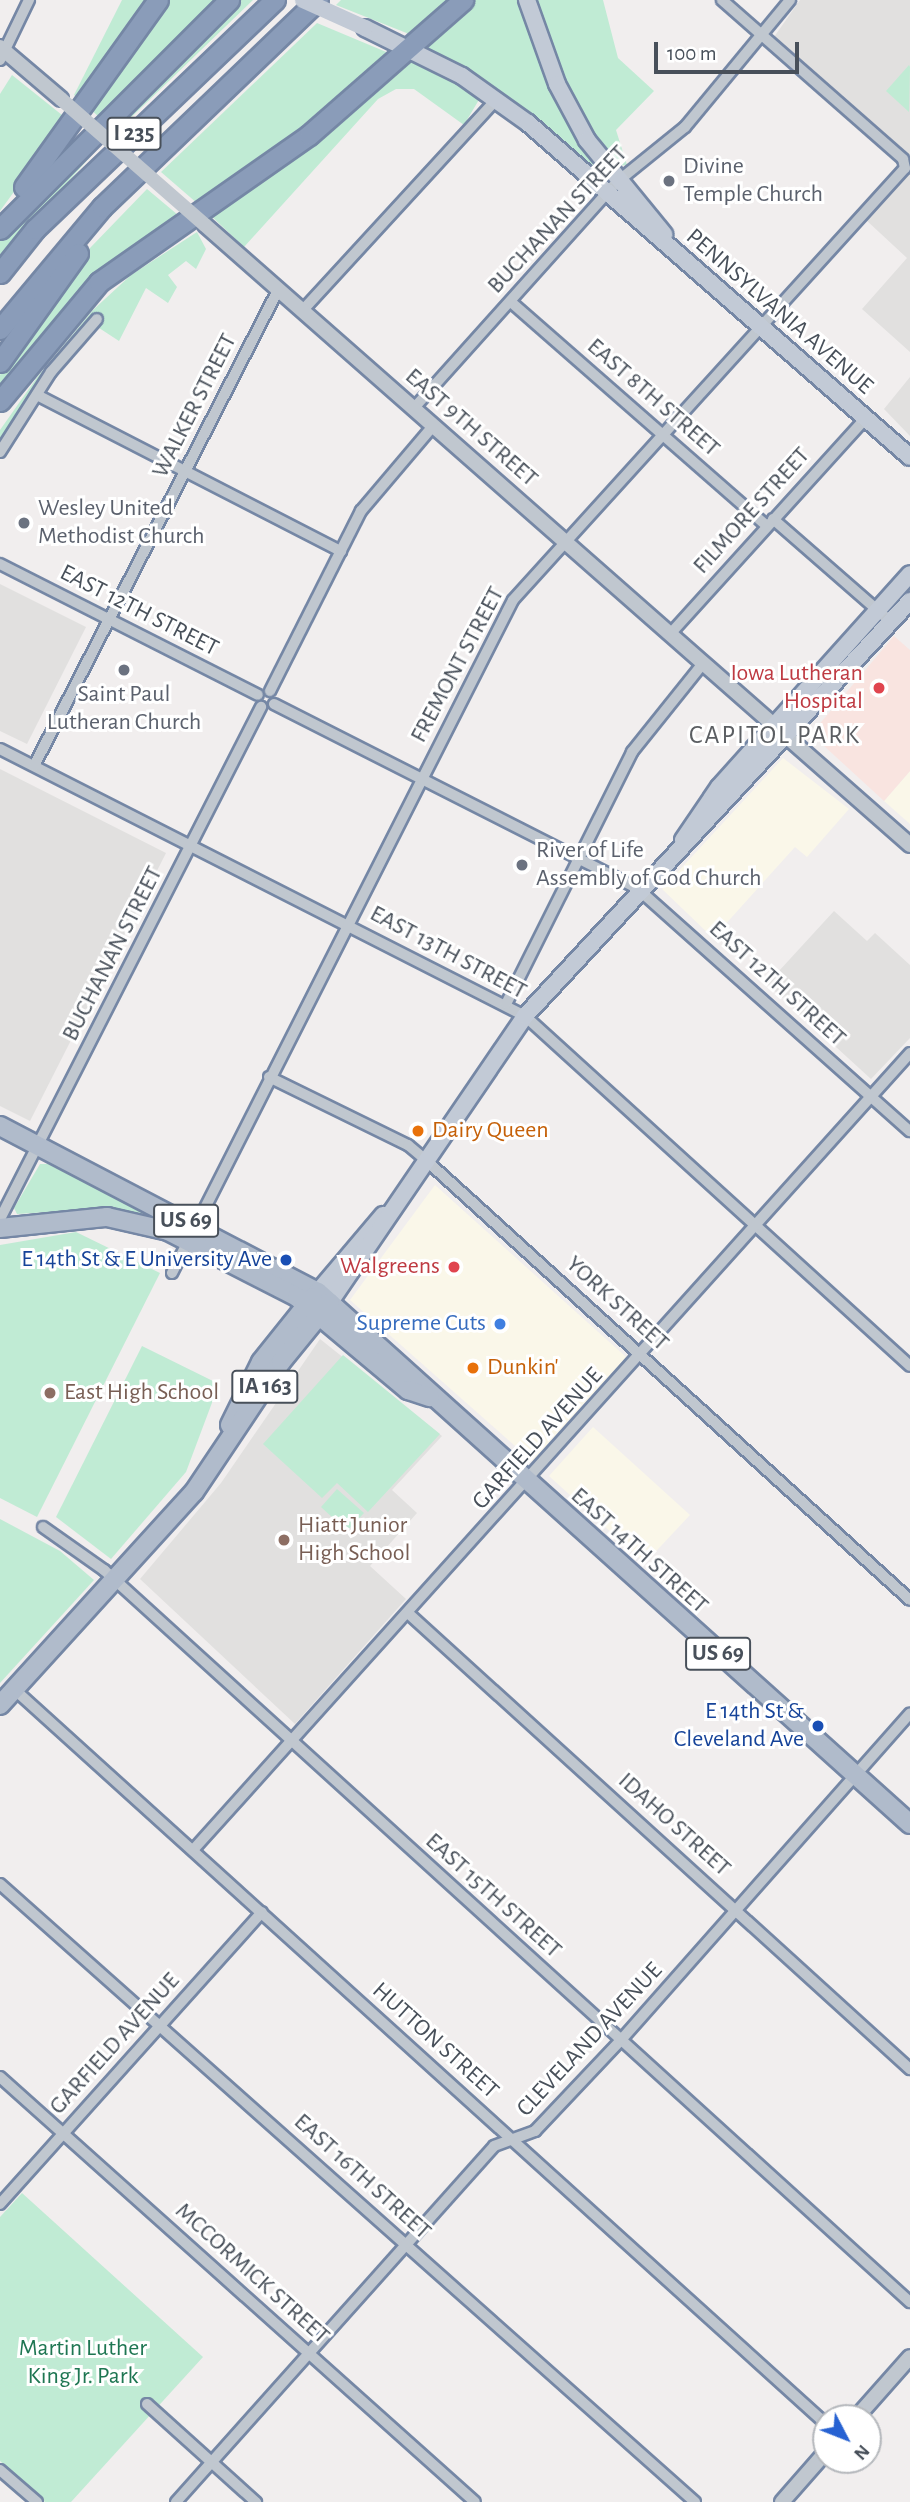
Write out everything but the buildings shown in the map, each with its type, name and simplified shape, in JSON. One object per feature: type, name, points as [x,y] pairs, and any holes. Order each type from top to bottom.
[{"type":"highway","points":[[0,221],[158,0]]},
{"type":"highway","points":[[0,229],[229,0]]},
{"type":"highway","name":"I 235","points":[[0,273],[35,229],[275,0]]},
{"type":"highway","name":"I 235","points":[[0,328],[102,207],[318,0]]},
{"type":"highway","points":[[0,401],[99,282],[309,135],[410,50],[463,0]]},
{"type":"highway","points":[[0,362],[66,267],[244,71]]},
{"type":"main road","name":"PENNSYLVANIA AVENUE","points":[[303,0],[410,50],[496,100],[607,196],[680,253],[910,457]]},
{"type":"main road","points":[[527,0],[557,84],[617,181],[680,253]]},
{"type":"main road","points":[[781,730],[910,574]]},
{"type":"main road","points":[[318,1303],[428,1162],[525,1016],[683,840],[688,824],[910,601]]},
{"type":"main road","name":"EAST 14TH STREET","points":[[0,1126],[318,1303],[416,1374],[430,1397],[910,1824]]},
{"type":"main road","name":"US 69","points":[[0,1228],[107,1217],[192,1234]]},
{"type":"main road","name":"IA 163","points":[[0,1705],[115,1580],[205,1476],[261,1362],[318,1303]]},
{"type":"street","points":[[2,52],[29,0]]},
{"type":"street","points":[[722,0],[762,35]]},
{"type":"street","name":"BUCHANAN STREET","points":[[414,408],[607,196],[617,181],[685,127],[790,0]]},
{"type":"street","name":"FREMONT STREET","points":[[172,1273],[513,600],[907,164],[762,35]]},
{"type":"street","name":"EAST 9TH STREET","points":[[2,52],[61,99],[910,845]]},
{"type":"street","points":[[302,311],[496,100]]},
{"type":"street","name":"WALKER STREET","points":[[34,766],[278,290]]},
{"type":"street","name":"EAST 8TH STREET","points":[[511,302],[664,435],[891,622]]},
{"type":"street","points":[[0,452],[37,395],[97,319]]},
{"type":"street","points":[[37,395],[341,551]]},
{"type":"street","name":"FILMORE STREET","points":[[671,633],[866,418]]},
{"type":"street","points":[[260,701],[270,691],[369,499],[433,426]]},
{"type":"street","name":"EAST 12TH STREET","points":[[0,564],[109,619],[260,701]]},
{"type":"street","points":[[506,1004],[636,745],[704,662]]},
{"type":"street","points":[[260,701],[274,704],[270,691]]},
{"type":"street","name":"BUCHANAN STREET","points":[[0,1219],[40,1146],[191,847],[260,701]]},
{"type":"street","name":"EAST 12TH STREET","points":[[274,704],[638,889],[910,1131]]},
{"type":"street","name":"EAST 13TH STREET","points":[[0,749],[525,1016],[910,1366]]},
{"type":"street","name":"GARFIELD AVENUE","points":[[193,1850],[527,1483],[910,1053]]},
{"type":"street","name":"YORK STREET","points":[[269,1077],[408,1145],[910,1600]]},
{"type":"street","name":"EAST 15TH STREET","points":[[43,1527],[115,1580],[910,2302]]},
{"type":"street","name":"IDAHO STREET","points":[[409,1614],[910,2069]]},
{"type":"street","name":"HUTTON STREET","points":[[14,1689],[812,2411]]},
{"type":"street","name":"CLEVELAND AVENUE","points":[[176,2502],[494,2146],[535,2131],[621,2040],[910,1713]]},
{"type":"street","name":"EAST 16TH STREET","points":[[0,1884],[695,2502]]},
{"type":"street","name":"GARFIELD AVENUE","points":[[0,2204],[262,1912]]},
{"type":"street","name":"MCCORMICK STREET","points":[[0,2077],[475,2502]]},
{"type":"street","points":[[868,2404],[910,2357]]},
{"type":"street","points":[[147,2404],[256,2502]]},
{"type":"street","points":[[782,2502],[812,2468]]},
{"type":"street","points":[[0,2470],[37,2502]]},
{"type":"shaded area","points":[[800,0],[910,0],[910,156],[774,37]]},
{"type":"shaded area","points":[[910,171],[910,352],[862,309],[907,258],[866,220]]},
{"type":"shaded area","points":[[910,377],[910,436],[884,409]]},
{"type":"shaded area","points":[[0,584],[86,627],[27,744],[0,731]]},
{"type":"shaded area","name":"Iowa Lutheran Hospital","points":[[894,636],[910,650],[910,771],[884,801],[811,734]]},
{"type":"shaded area","points":[[783,758],[849,809],[807,857],[795,847],[713,938],[662,889]]},
{"type":"shaded area","points":[[0,769],[166,853],[30,1121],[0,1106]]},
{"type":"shaded area","points":[[910,771],[910,824],[884,801]]},
{"type":"shaded area","points":[[834,911],[867,941],[875,933],[910,965],[910,1038],[871,1079],[767,984]]},
{"type":"shaded area","points":[[435,1185],[626,1357],[532,1461],[350,1300]]},
{"type":"shaded area","name":"Hiatt Junior High School","points":[[320,1339],[442,1436],[392,1490],[417,1513],[370,1566],[406,1599],[295,1724],[140,1579],[221,1483]]},
{"type":"shaded area","points":[[593,1427],[690,1515],[645,1563],[549,1476]]},
{"type":"green space","points":[[122,0],[150,0],[80,100],[74,95]]},
{"type":"green space","points":[[166,0],[220,0],[99,117],[89,108]]},
{"type":"green space","points":[[240,0],[253,0],[116,132],[109,126]]},
{"type":"green space","points":[[341,0],[449,0],[409,34],[336,5]]},
{"type":"green space","points":[[472,0],[520,0],[598,174],[422,49]]},
{"type":"green space","points":[[537,0],[603,0],[618,58],[654,91],[616,130],[627,165],[615,166],[600,149],[560,75]]},
{"type":"green space","points":[[317,23],[391,54],[333,108],[198,204],[161,172]]},
{"type":"green space","points":[[421,62],[480,98],[464,125],[414,89],[396,89],[378,99],[244,247],[208,213],[405,63]]},
{"type":"green space","points":[[909,65],[910,67],[909,112],[886,91]]},
{"type":"green space","points":[[12,75],[67,119],[0,211],[0,94]]},
{"type":"green space","points":[[92,141],[99,147],[0,258],[0,240]]},
{"type":"green space","points":[[147,189],[178,215],[94,278],[54,319],[0,391],[0,375],[41,312],[90,248]]},
{"type":"green space","points":[[197,232],[206,249],[196,269],[186,261],[168,275],[177,287],[168,303],[146,288],[119,341],[96,326],[102,319],[95,313],[37,384],[0,442],[0,430],[38,376],[93,310],[131,275]]},
{"type":"green space","points":[[40,1164],[48,1164],[160,1219],[98,1209],[17,1214],[14,1208]]},
{"type":"green space","name":"East High School","points":[[76,1232],[160,1273],[37,1517],[0,1498],[0,1245]]},
{"type":"green space","name":"East High School","points":[[142,1346],[219,1384],[186,1472],[111,1559],[56,1517]]},
{"type":"green space","points":[[343,1355],[440,1434],[368,1512],[337,1483],[322,1498],[263,1444]]},
{"type":"green space","points":[[337,1489],[364,1513],[347,1531],[321,1507]]},
{"type":"green space","points":[[0,1519],[60,1551],[94,1580],[0,1683]]},
{"type":"green space","name":"Martin Luther King Jr. Park","points":[[22,2193],[203,2357],[71,2502],[45,2502],[0,2461],[0,2217]]},
{"type":"place","name":"Divine Temple Church","points":[[669,181]]},
{"type":"place","name":"Wesley United Methodist Church","points":[[24,523]]},
{"type":"place","name":"Saint Paul Lutheran Church","points":[[124,670]]},
{"type":"place","name":"Iowa Lutheran Hospital","points":[[879,688]]},
{"type":"place","name":"River of Life Assembly of God Church","points":[[522,865]]},
{"type":"place","name":"Dairy Queen","points":[[418,1131]]},
{"type":"place","name":"E 14th St & E University Ave","points":[[286,1260]]},
{"type":"place","name":"Walgreens","points":[[454,1267]]},
{"type":"place","name":"Supreme Cuts","points":[[500,1324]]},
{"type":"place","name":"Dunkin'","points":[[473,1368]]},
{"type":"place","name":"East High School","points":[[50,1393]]},
{"type":"place","name":"Hiatt Junior High School","points":[[284,1540]]},
{"type":"place","name":"E 14th St & Cleveland Ave","points":[[818,1726]]},
{"type":"district","name":"CAPITOL PARK","points":[[775,736]]}]
